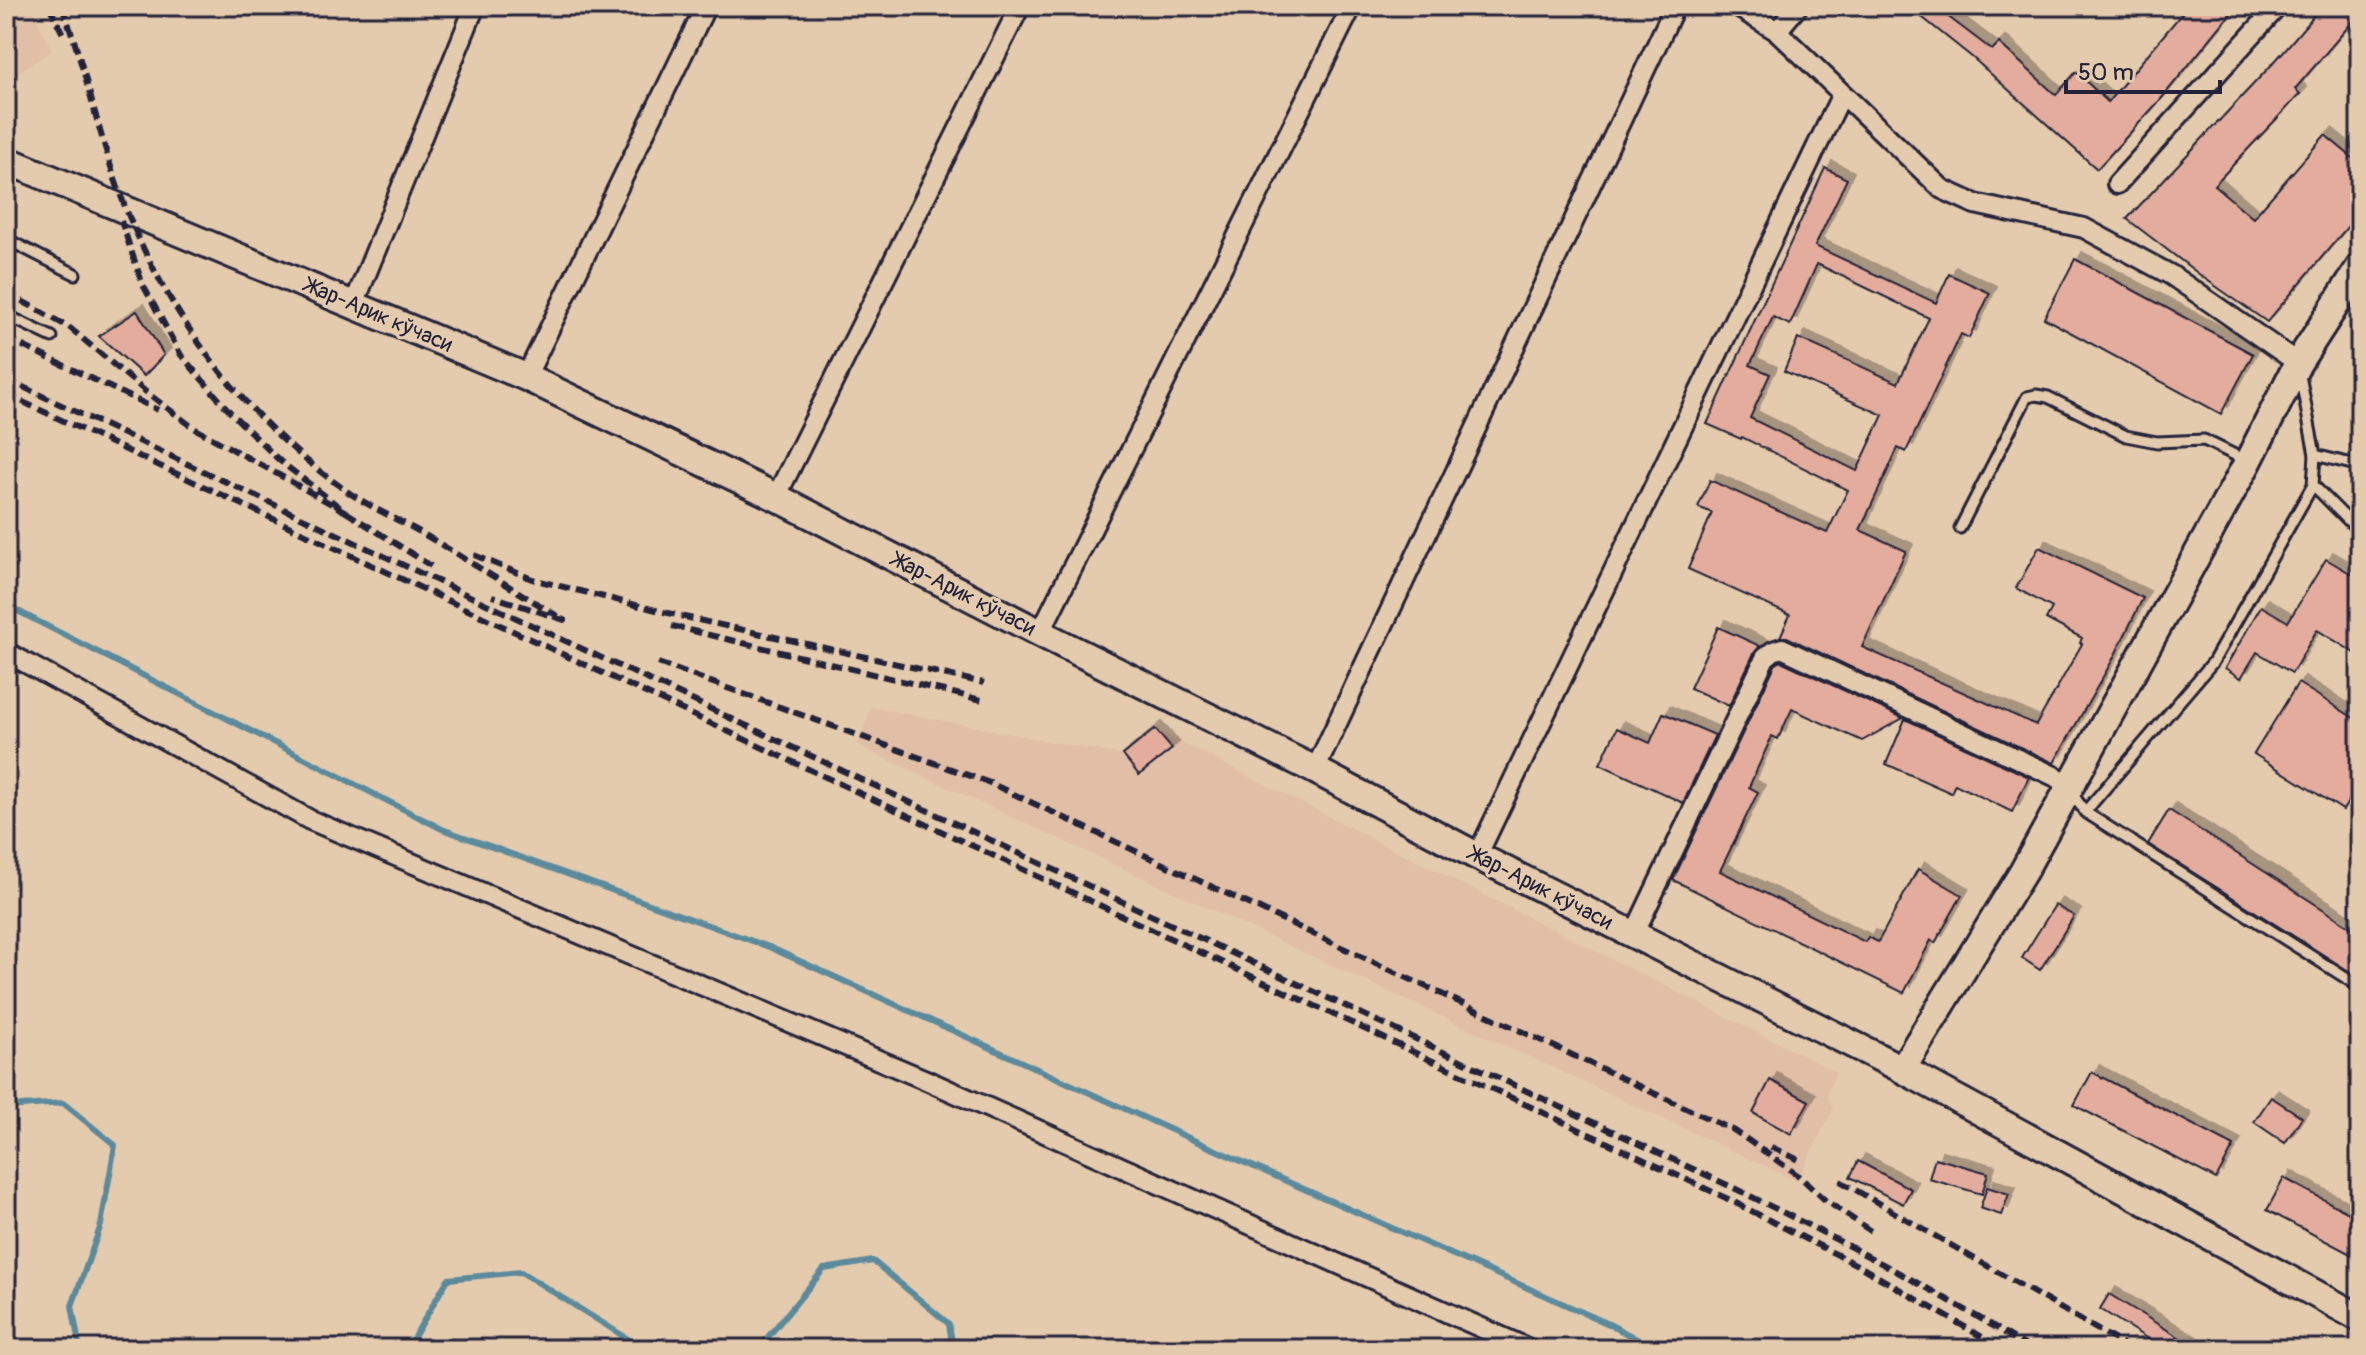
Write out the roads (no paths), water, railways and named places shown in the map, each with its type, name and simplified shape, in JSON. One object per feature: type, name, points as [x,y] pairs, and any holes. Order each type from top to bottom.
[{"type":"main road","name":"Жар-Арик кўчаси","points":[[6,160],[526,377],[776,497],[1315,770],[1477,856],[1902,1069],[2360,1318]]},
{"type":"main road","points":[[1902,1069],[2023,872],[2248,462],[2298,363],[2360,267]]},
{"type":"street","points":[[354,304],[475,6]]},
{"type":"street","points":[[526,377],[706,6]]},
{"type":"street","points":[[776,497],[1020,6]]},
{"type":"street","points":[[1040,633],[1352,6]]},
{"type":"street","points":[[1315,770],[1675,6]]},
{"type":"street","points":[[1736,6],[1777,31],[1942,189],[1975,204],[2084,228],[2171,275],[2298,363]]},
{"type":"street","points":[[1777,31],[1798,6]]},
{"type":"street","points":[[2117,184],[2278,6]]},
{"type":"street","points":[[1477,856],[1842,94]]},
{"type":"street","points":[[1634,934],[1765,658],[1773,651],[1782,648],[2070,786]]},
{"type":"street","points":[[6,652],[310,820],[926,1080],[1529,1349]]},
{"type":"lane","points":[[6,239],[75,274]]},
{"type":"lane","points":[[6,315],[52,337]]},
{"type":"lane","points":[[2085,812],[2213,662],[2313,485],[2315,455],[2298,363]]},
{"type":"lane","points":[[1960,528],[2027,397],[2048,397],[2126,436],[2157,442],[2204,440],[2248,462]]},
{"type":"lane","points":[[2315,455],[2360,466]]},
{"type":"lane","points":[[2313,485],[2360,532]]},
{"type":"lane","points":[[2070,786],[2085,812],[2360,987]]},
{"type":"waterway","points":[[6,605],[442,829],[769,947],[1609,1324],[1655,1349]]},
{"type":"waterway","points":[[6,1107],[63,1103],[115,1145],[101,1225],[72,1306],[80,1349]]},
{"type":"waterway","points":[[758,1349],[824,1269],[873,1261],[949,1324],[953,1349]]},
{"type":"waterway","points":[[407,1349],[448,1279],[521,1272],[644,1349]]},
{"type":"railway","points":[[49,6],[63,34]]},
{"type":"railway","points":[[62,6],[128,214],[168,295],[192,333],[248,404],[314,467],[351,494],[564,620],[492,596]]},
{"type":"railway","points":[[6,292],[70,328],[194,428],[346,512],[280,461],[231,413],[181,355],[143,285],[121,221]]},
{"type":"railway","points":[[6,338],[158,410]]},
{"type":"railway","points":[[6,379],[1736,1189],[1886,1266],[2031,1349]]},
{"type":"railway","points":[[6,394],[1728,1199],[1861,1267],[2003,1349]]},
{"type":"railway","points":[[346,512],[431,566]]},
{"type":"railway","points":[[474,555],[532,579],[680,616],[984,683]]},
{"type":"railway","points":[[672,626],[982,700]]},
{"type":"railway","points":[[658,663],[990,783],[1735,1131],[1875,1234]]},
{"type":"railway","points":[[1771,1147],[1799,1160]]},
{"type":"railway","points":[[1840,1181],[2131,1349]]}]
